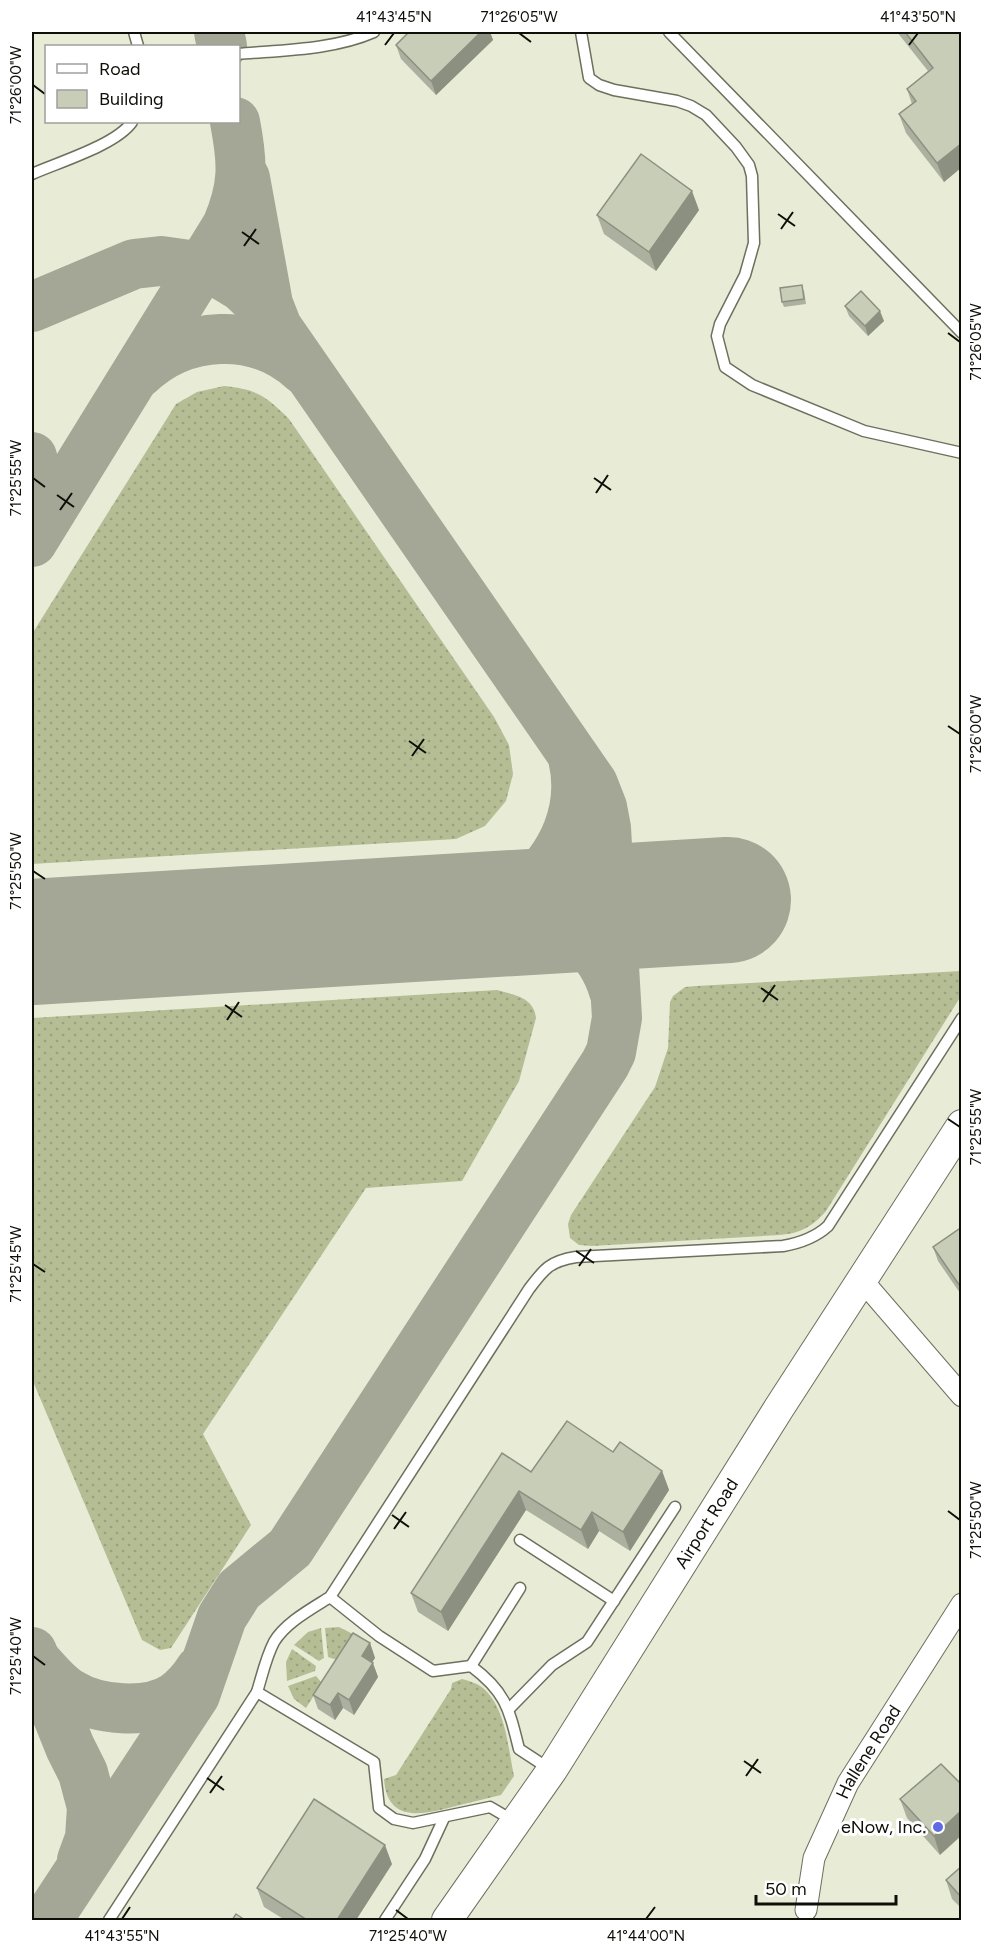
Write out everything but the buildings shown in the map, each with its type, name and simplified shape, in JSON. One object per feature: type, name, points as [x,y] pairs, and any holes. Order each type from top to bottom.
[{"type":"main road","name":"Airport Road","points":[[447,1920],[552,1770],[861,1279],[962,1125]]},
{"type":"street","points":[[861,1279],[962,1396]]},
{"type":"street","name":"Hallene Road","points":[[806,1910],[814,1858],[848,1783],[962,1604]]},
{"type":"lane","points":[[240,54],[322,45],[374,32]]},
{"type":"lane","points":[[581,32],[589,78],[599,85],[614,90],[677,101],[691,106],[706,115],[736,147],[748,165],[752,176],[754,243],[744,275],[720,324],[717,336],[725,367],[752,385],[864,431],[962,453]]},
{"type":"lane","points":[[669,32],[962,333]]},
{"type":"lane","points":[[32,174],[104,143],[121,134],[131,123]]},
{"type":"lane","points":[[109,1920],[257,1692],[275,1640],[281,1632],[330,1597],[544,1269],[562,1260],[576,1257],[783,1246],[796,1244],[820,1234],[828,1226],[962,1018]]},
{"type":"lane","points":[[509,1709],[552,1665],[587,1642],[675,1507]]},
{"type":"lane","points":[[520,1540],[614,1600]]},
{"type":"lane","points":[[471,1666],[520,1588]]},
{"type":"lane","points":[[330,1597],[379,1636],[433,1671],[471,1666],[498,1689],[509,1709],[519,1749],[552,1770]]},
{"type":"lane","points":[[257,1692],[374,1762],[379,1808],[394,1819],[413,1823],[490,1807],[517,1822]]},
{"type":"lane","points":[[385,1920],[424,1859],[444,1818]]},
{"type":"green space","points":[[224,386],[244,389],[260,395],[289,419],[494,717],[509,745],[513,774],[506,801],[485,826],[456,839],[32,864],[32,634],[176,404],[197,392]]},
{"type":"green space","points":[[961,971],[961,996],[826,1211],[811,1225],[794,1233],[780,1235],[592,1246],[579,1245],[570,1238],[568,1224],[571,1215],[655,1087],[668,1048],[670,1002],[673,996],[685,987]]},
{"type":"green space","points":[[497,990],[527,1001],[536,1018],[519,1081],[462,1181],[366,1188],[203,1434],[251,1525],[171,1648],[160,1650],[142,1640],[32,1379],[32,1018]]},
{"type":"green space","points":[[339,1627],[353,1634],[337,1660],[328,1657],[325,1628]]},
{"type":"green space","points":[[321,1628],[324,1658],[319,1661],[294,1645],[308,1632]]},
{"type":"green space","points":[[292,1649],[316,1666],[315,1671],[287,1681],[286,1662]]},
{"type":"green space","points":[[316,1676],[322,1683],[306,1708],[294,1699],[288,1686]]},
{"type":"green space","points":[[462,1679],[476,1683],[483,1688],[497,1706],[505,1729],[514,1776],[501,1795],[433,1812],[410,1813],[400,1810],[392,1804],[384,1779],[396,1775],[451,1689],[452,1683]]},
{"type":"taxiway","points":[[219,32],[222,45]]},
{"type":"taxiway","points":[[32,542],[227,226],[237,199],[240,174],[240,150],[235,123]]},
{"type":"taxiway","points":[[245,178],[268,304],[275,322]]},
{"type":"taxiway","points":[[32,307],[134,264],[161,261],[203,267],[224,276],[242,287],[263,307],[593,784],[602,807],[606,828],[617,1018],[611,1052],[605,1064],[290,1548],[239,1590],[222,1617],[195,1695],[47,1920]]},
{"type":"taxiway","points":[[138,374],[156,359],[177,349],[198,342],[220,339],[243,340],[264,346],[285,356],[304,370]]},
{"type":"taxiway","points":[[32,457],[37,494],[32,532]]},
{"type":"taxiway","points":[[479,915],[523,890],[537,877],[560,848],[568,831],[576,796],[573,758]]},
{"type":"taxiway","points":[[517,913],[565,930],[578,938],[599,959],[614,991]]},
{"type":"taxiway","points":[[32,1652],[70,1747],[83,1773],[92,1807],[90,1838],[82,1860]]},
{"type":"taxiway","points":[[37,1662],[57,1684],[71,1694],[94,1704],[122,1708],[164,1703],[175,1697],[192,1682],[200,1670]]},
{"type":"runway","points":[[32,942],[728,900]]},
{"type":"place","name":"eNow, Inc.","points":[[938,1827]]}]
